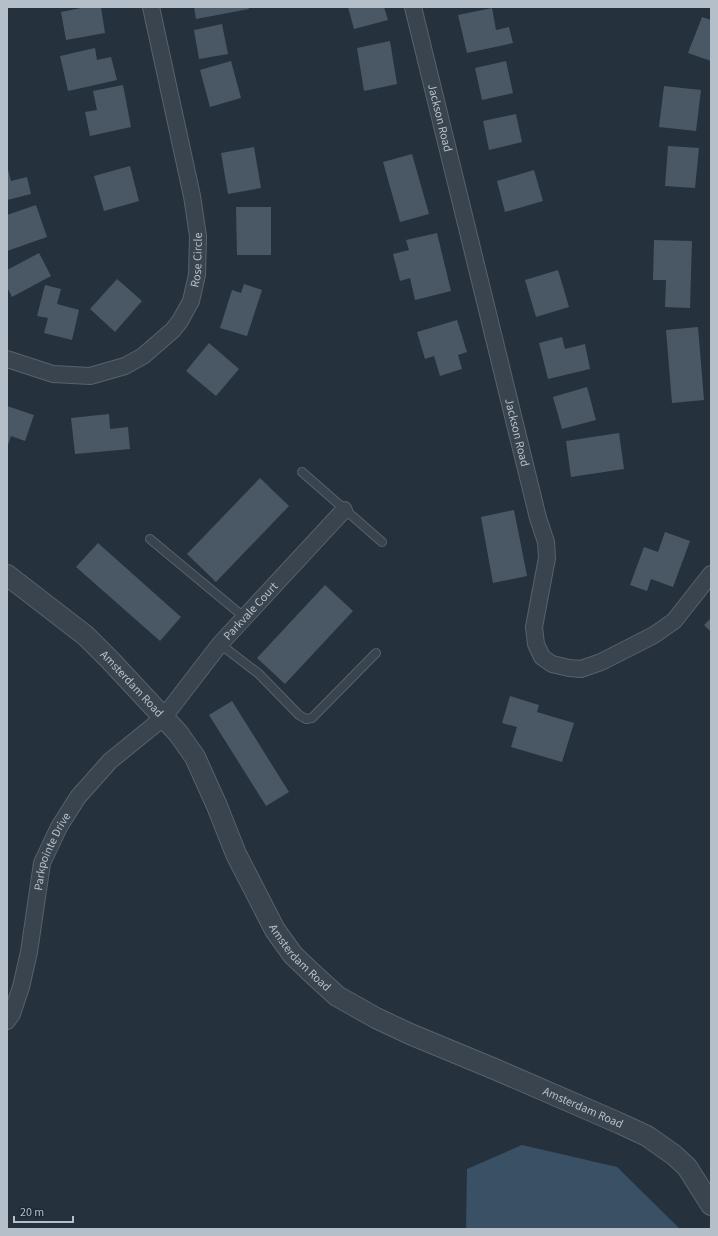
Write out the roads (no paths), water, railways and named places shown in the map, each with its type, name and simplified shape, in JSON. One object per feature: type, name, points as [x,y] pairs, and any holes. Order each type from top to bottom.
[{"type":"street","name":"Rose Circle","points":[[7,360],[53,374],[90,376],[125,366],[143,356],[173,330],[180,321],[190,301],[197,275],[198,236],[192,196],[151,7]]},
{"type":"street","name":"Jackson Road","points":[[413,7],[538,518],[546,542],[547,558],[534,627],[536,644],[542,657],[552,664],[569,668],[581,669],[600,662],[654,635],[674,621],[711,574]]},
{"type":"street","name":"Parkvale Court","points":[[163,718],[220,644],[344,510]]},
{"type":"street","name":"Amsterdam Road","points":[[7,576],[86,636],[178,733],[194,757],[217,806],[236,854],[275,930],[293,954],[337,996],[376,1018],[410,1034],[497,1070],[647,1136],[674,1155],[687,1167],[711,1205]]},
{"type":"street","name":"Parkpointe Drive","points":[[7,1021],[12,1014],[21,987],[29,952],[42,862],[59,827],[78,797],[110,761],[163,718]]},
{"type":"lane","points":[[302,472],[382,542]]},
{"type":"lane","points":[[150,539],[244,617]]},
{"type":"lane","points":[[220,644],[259,674],[299,715],[306,719],[312,718],[376,653]]},
{"type":"water","points":[[522,1145],[617,1167],[680,1229],[466,1229],[467,1169]]}]
